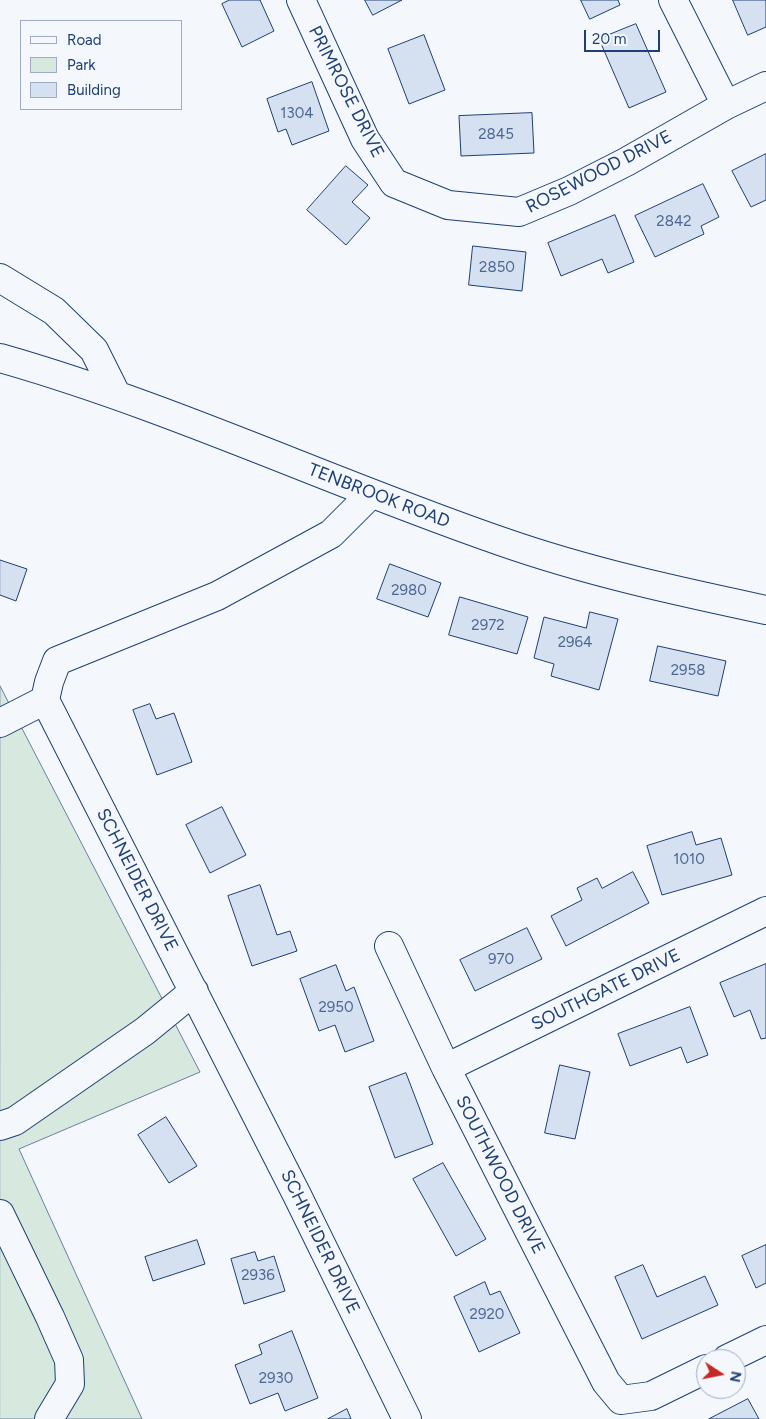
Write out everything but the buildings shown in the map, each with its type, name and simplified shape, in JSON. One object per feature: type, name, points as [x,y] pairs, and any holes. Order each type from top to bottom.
[{"type":"street","name":"PRIMROSE DRIVE","points":[[301,0],[365,139],[394,183]]},
{"type":"street","points":[[673,0],[726,105]]},
{"type":"street","name":"ROSEWOOD DRIVE","points":[[394,183],[448,205],[519,212],[569,191],[626,162],[726,105],[766,86]]},
{"type":"street","points":[[0,278],[54,311],[94,350],[116,394]]},
{"type":"street","name":"TENBROOK ROAD","points":[[0,358],[116,394],[371,494],[504,543],[640,582],[766,610]]},
{"type":"street","points":[[0,723],[45,700],[57,661],[217,596],[331,534],[371,494]]},
{"type":"street","name":"SCHNEIDER DRIVE","points":[[45,700],[297,1195],[407,1419]]},
{"type":"street","name":"SOUTHGATE DRIVE","points":[[446,1068],[766,911]]},
{"type":"street","name":"SOUTHWOOD DRIVE","points":[[389,946],[446,1068],[606,1382],[621,1400],[651,1396],[696,1374]]},
{"type":"street","points":[[0,1126],[15,1121],[138,1036],[194,992]]},
{"type":"street","points":[[0,1214],[69,1360],[70,1384],[49,1419]]},
{"type":"street","points":[[746,1350],[766,1340]]},
{"type":"green space","points":[[0,686],[200,1072],[19,1149],[142,1419],[0,1419]]}]
